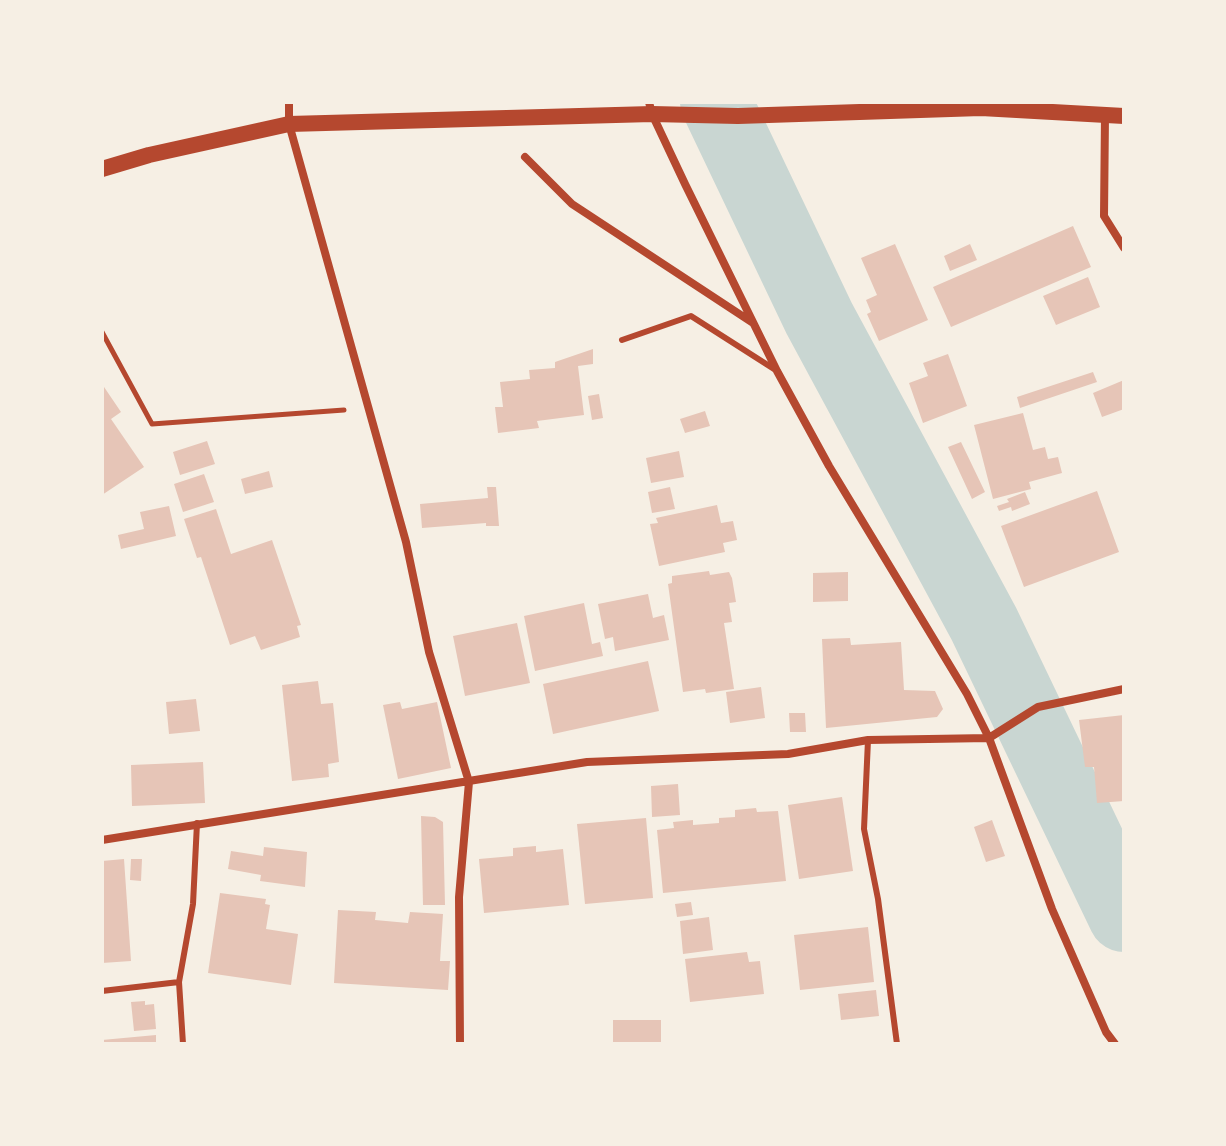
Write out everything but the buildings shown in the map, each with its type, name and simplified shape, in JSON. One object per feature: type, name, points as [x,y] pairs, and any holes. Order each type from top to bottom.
[{"type":"main road","points":[[102,169],[149,155],[289,124],[651,108],[679,114],[738,116],[981,105],[1124,116]]},
{"type":"street","points":[[289,102],[289,124],[406,542],[429,652],[469,782],[459,897],[460,1044]]},
{"type":"street","points":[[651,108],[777,371],[829,466],[967,694],[989,738],[1052,909],[1106,1032],[1115,1044]]},
{"type":"street","points":[[1105,115],[1104,216],[1124,248]]},
{"type":"street","points":[[525,157],[572,204],[756,325]]},
{"type":"street","points":[[102,840],[587,762],[788,754],[868,740],[989,738],[1038,707],[1124,689]]},
{"type":"lane","points":[[622,340],[691,316],[777,371]]},
{"type":"lane","points":[[868,740],[864,829],[878,899],[897,1044]]},
{"type":"lane","points":[[183,1044],[179,982],[193,904],[197,823]]},
{"type":"lane","points":[[102,991],[179,982]]},
{"type":"path","points":[[102,332],[152,424],[369,408]]},
{"type":"waterway","points":[[716,102],[819,318],[984,624],[1124,916]]}]
